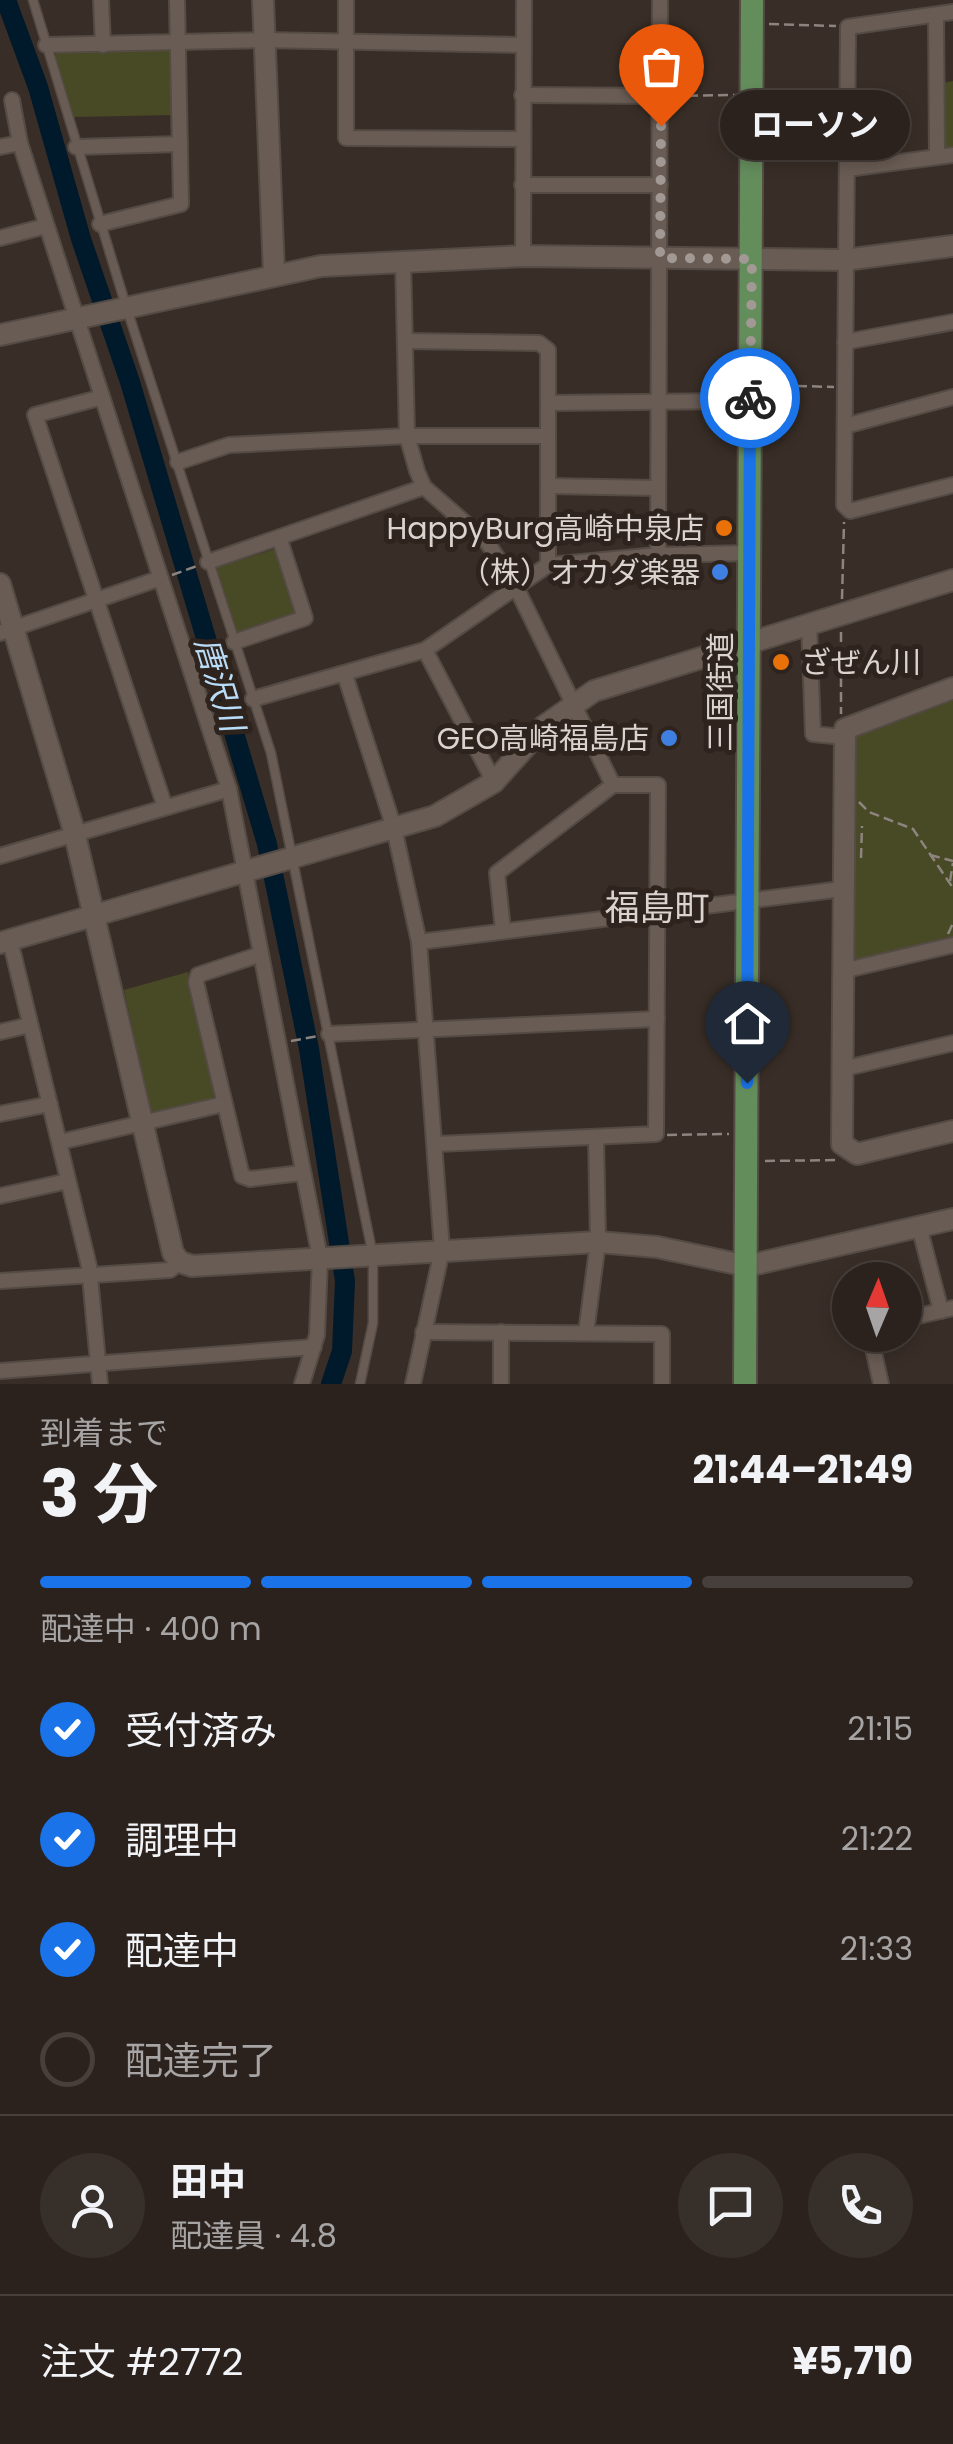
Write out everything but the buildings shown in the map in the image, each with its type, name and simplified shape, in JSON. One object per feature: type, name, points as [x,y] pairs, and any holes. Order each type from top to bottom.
[{"type":"main road","name":"三国街道","points":[[745,1384],[752,640],[742,393],[752,259],[752,12]]},
{"type":"street","points":[[101,0],[103,45]]},
{"type":"street","points":[[100,224],[181,204],[177,0]]},
{"type":"street","points":[[263,0],[274,274]]},
{"type":"street","points":[[346,0],[346,138],[522,140]]},
{"type":"street","points":[[524,0],[524,256]]},
{"type":"street","points":[[658,554],[660,0]]},
{"type":"street","points":[[953,12],[848,27],[844,505],[850,512],[953,485]]},
{"type":"street","points":[[847,170],[945,156],[936,15]]},
{"type":"street","points":[[46,46],[264,40],[523,45]]},
{"type":"street","points":[[522,94],[661,96]]},
{"type":"street","points":[[12,100],[20,142],[99,398],[163,578],[229,790],[302,1174],[324,1258],[314,1347],[302,1384]]},
{"type":"street","points":[[0,147],[20,142]]},
{"type":"street","points":[[76,147],[180,144]]},
{"type":"street","points":[[522,185],[660,186]]},
{"type":"street","points":[[0,238],[46,226]]},
{"type":"street","points":[[0,335],[274,274],[404,260],[524,256],[845,260],[953,246]]},
{"type":"street","points":[[404,260],[407,436],[424,487],[487,542],[515,585],[613,784]]},
{"type":"street","points":[[845,342],[953,322]]},
{"type":"street","points":[[406,341],[539,343],[548,350],[548,565]]},
{"type":"street","points":[[549,403],[659,401],[742,393]]},
{"type":"street","points":[[845,426],[953,396]]},
{"type":"street","points":[[99,398],[35,416],[164,807]]},
{"type":"street","points":[[178,462],[229,444],[407,436],[546,436]]},
{"type":"street","points":[[548,486],[658,488]]},
{"type":"street","points":[[204,563],[280,540],[424,487]]},
{"type":"street","points":[[234,642],[305,618],[280,540]]},
{"type":"street","points":[[254,700],[425,650],[548,565],[658,554],[748,553]]},
{"type":"street","points":[[7,631],[163,578]]},
{"type":"street","points":[[100,1384],[90,1275],[60,1142],[5,942],[435,816],[494,782],[544,726],[594,691],[953,580]]},
{"type":"street","points":[[0,584],[7,631],[74,831],[90,916],[173,1253],[180,1262],[192,1266],[598,1242],[658,1247],[747,1266],[953,1219]]},
{"type":"street","points":[[809,622],[813,734],[844,733],[953,688]]},
{"type":"street","points":[[425,650],[494,782]]},
{"type":"street","points":[[345,674],[394,828],[420,942],[442,1250],[413,1384]]},
{"type":"street","points":[[844,733],[842,1144],[849,1153],[953,1130]]},
{"type":"street","points":[[437,1144],[656,1134],[658,785],[613,784],[497,873],[504,930]]},
{"type":"street","points":[[0,856],[74,831],[229,790]]},
{"type":"street","points":[[420,942],[842,889]]},
{"type":"street","points":[[842,972],[953,944]]},
{"type":"street","points":[[258,955],[198,975],[196,982],[242,1176],[250,1179],[302,1174]]},
{"type":"street","points":[[325,1035],[657,1018]]},
{"type":"street","points":[[0,1032],[30,1025]]},
{"type":"street","points":[[842,1069],[953,1044]]},
{"type":"street","points":[[0,1114],[50,1104]]},
{"type":"street","points":[[60,1142],[224,1104]]},
{"type":"street","points":[[586,1333],[598,1242],[596,1137]]},
{"type":"street","points":[[0,1196],[68,1182]]},
{"type":"street","points":[[919,1226],[947,1310],[922,1315]]},
{"type":"street","points":[[0,1282],[170,1270],[180,1262]]},
{"type":"street","points":[[424,1332],[662,1334],[662,1384]]},
{"type":"street","points":[[501,1384],[502,1332]]},
{"type":"street","points":[[0,1371],[314,1347]]},
{"type":"street","points":[[873,1352],[880,1384]]},
{"type":"lane","points":[[33,0],[100,224],[178,462],[204,563],[254,700],[292,855],[369,1256],[373,1323],[360,1384]]},
{"type":"path","points":[[752,12],[848,27]]},
{"type":"path","points":[[661,96],[752,94]]},
{"type":"path","points":[[742,393],[845,387]]},
{"type":"path","points":[[844,505],[844,733]]},
{"type":"path","points":[[163,578],[204,563]]},
{"type":"path","points":[[857,800],[870,812],[913,829],[953,888]]},
{"type":"path","points":[[930,856],[953,862],[950,882]]},
{"type":"path","points":[[285,1042],[325,1035]]},
{"type":"path","points":[[656,1134],[735,1134]]},
{"type":"path","points":[[763,1160],[837,1162],[849,1153]]},
{"type":"green space","points":[[169,50],[173,54],[175,115],[72,117],[53,58],[57,53]]},
{"type":"green space","points":[[953,81],[953,151],[949,151],[943,145],[943,83]]},
{"type":"green space","points":[[275,549],[297,615],[236,634],[215,573],[218,567]]},
{"type":"green space","points":[[953,696],[953,945],[842,971],[849,735]]},
{"type":"green space","points":[[188,972],[216,1091],[212,1100],[151,1112],[124,990]]},
{"type":"waterway","name":"唐沢川","points":[[6,0],[38,87],[81,239],[130,382],[267,844],[309,1049],[345,1281],[342,1351],[331,1384]]},
{"type":"way so far","points":[[661,126],[660,258],[752,259],[750,398]]},
{"type":"place","name":"ローソン","points":[[661,126]]},
{"type":"place","name":"HappyBurg高崎中泉店","points":[[724,528]]},
{"type":"place","name":"（株）オカダ楽器","points":[[720,572]]},
{"type":"place","name":"ざぜん川","points":[[781,662]]},
{"type":"place","name":"GEO高崎福島店","points":[[669,738]]},
{"type":"district","name":"福島町","points":[[657,907]]},
{"type":"route","points":[[747,1083],[752,640],[748,553],[750,398]]}]
